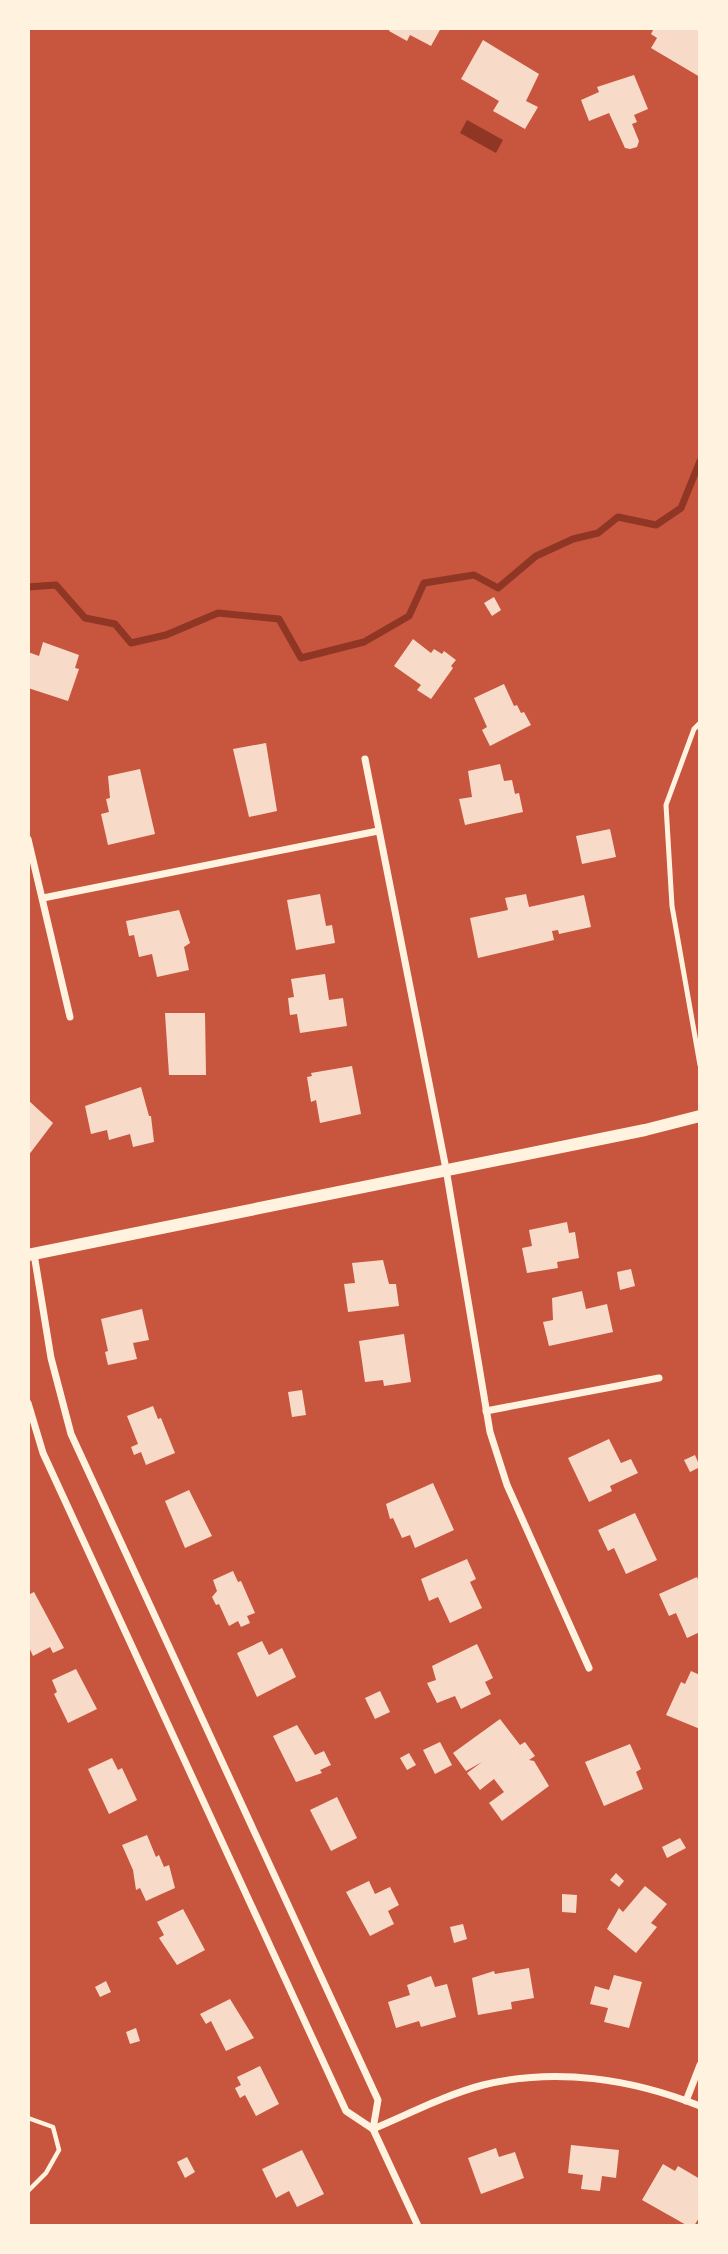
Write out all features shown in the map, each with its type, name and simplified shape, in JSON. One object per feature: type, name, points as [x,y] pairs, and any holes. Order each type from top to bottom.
[{"type":"street","points":[[365,759],[446,1169],[486,1411],[507,1485],[589,1668]]},
{"type":"street","points":[[43,898],[378,831]]},
{"type":"street","points":[[28,839],[70,1017]]},
{"type":"street","points":[[373,2129],[378,2100],[71,1434],[51,1358],[31,1255],[637,1132],[700,1116]]},
{"type":"street","points":[[486,1411],[659,1378]]},
{"type":"street","points":[[28,1403],[43,1453],[346,2111],[373,2129],[418,2226]]},
{"type":"street","points":[[686,2101],[700,2065]]},
{"type":"street","points":[[373,2129],[484,2085],[539,2076],[596,2078],[640,2086],[700,2106]]},
{"type":"lane","points":[[700,723],[694,729],[667,805],[672,906],[700,1065]]},
{"type":"path","points":[[28,2118],[53,2127],[59,2150],[46,2174],[28,2191]]},
{"type":"shaded area","points":[[467,120],[503,140],[496,153],[460,133]]},
{"type":"building","points":[[390,28],[441,28],[431,46],[410,35],[407,41],[389,31]]},
{"type":"building","points":[[654,28],[700,28],[700,77],[651,48],[657,38],[651,34]]},
{"type":"building","points":[[483,40],[539,74],[526,101],[538,107],[525,129],[493,111],[499,101],[461,79]]},
{"type":"building","points":[[634,75],[648,109],[634,115],[637,122],[632,124],[639,141],[637,147],[630,149],[625,148],[609,113],[589,121],[581,100],[599,92],[597,87]]},
{"type":"building","points":[[494,597],[501,610],[492,616],[484,603]]},
{"type":"building","points":[[413,639],[431,653],[434,649],[442,654],[444,651],[456,660],[431,699],[417,690],[421,685],[394,666]]},
{"type":"building","points":[[43,642],[79,655],[75,668],[79,669],[68,701],[28,688],[28,652],[39,656]]},
{"type":"building","points":[[504,684],[514,706],[517,705],[521,713],[524,712],[531,725],[490,746],[482,730],[487,727],[474,698]]},
{"type":"building","points":[[266,743],[277,811],[249,817],[233,749]]},
{"type":"building","points":[[500,764],[504,781],[512,780],[515,794],[519,793],[523,812],[465,825],[459,799],[472,797],[468,771]]},
{"type":"building","points":[[140,769],[155,834],[108,845],[101,814],[109,812],[106,799],[110,798],[108,776]]},
{"type":"building","points":[[610,829],[616,857],[582,864],[576,836]]},
{"type":"building","points":[[320,894],[326,926],[332,925],[335,943],[296,950],[287,900]]},
{"type":"building","points":[[526,894],[529,907],[584,895],[591,927],[559,934],[558,930],[552,931],[554,940],[478,958],[470,918],[508,910],[505,898]]},
{"type":"building","points":[[179,910],[190,943],[184,947],[189,970],[157,977],[152,954],[139,957],[134,935],[129,936],[126,921]]},
{"type":"building","points":[[325,974],[329,1000],[343,998],[347,1026],[300,1033],[297,1014],[290,1015],[288,998],[294,997],[291,979]]},
{"type":"building","points":[[165,1013],[205,1013],[206,1075],[169,1075]]},
{"type":"building","points":[[352,1066],[361,1114],[320,1123],[316,1100],[311,1102],[307,1077],[312,1076],[311,1073]]},
{"type":"building","points":[[141,1087],[151,1116],[154,1142],[133,1147],[130,1134],[109,1140],[107,1130],[91,1134],[85,1106]]},
{"type":"building","points":[[28,1100],[53,1123],[28,1156]]},
{"type":"building","points":[[567,1222],[569,1233],[575,1232],[579,1258],[557,1262],[558,1268],[527,1273],[522,1248],[532,1246],[529,1230]]},
{"type":"building","points":[[383,1260],[389,1284],[396,1284],[399,1306],[348,1312],[344,1284],[355,1283],[352,1263]]},
{"type":"building","points":[[631,1269],[635,1286],[620,1290],[617,1272]]},
{"type":"building","points":[[582,1291],[586,1309],[607,1304],[613,1332],[549,1346],[543,1322],[553,1320],[552,1298]]},
{"type":"building","points":[[142,1309],[149,1340],[133,1343],[137,1359],[108,1365],[105,1352],[108,1351],[101,1319]]},
{"type":"building","points":[[404,1334],[411,1382],[384,1386],[383,1380],[365,1382],[359,1341]]},
{"type":"building","points":[[302,1390],[306,1415],[292,1417],[288,1392]]},
{"type":"building","points":[[153,1406],[158,1419],[161,1418],[175,1453],[146,1465],[141,1452],[134,1455],[131,1447],[138,1444],[127,1416]]},
{"type":"building","points":[[609,1439],[621,1463],[631,1459],[638,1473],[610,1486],[612,1491],[589,1502],[568,1458]]},
{"type":"building","points":[[695,1455],[700,1467],[690,1472],[684,1460]]},
{"type":"building","points":[[433,1483],[454,1530],[415,1548],[410,1535],[402,1538],[393,1518],[390,1519],[386,1504]]},
{"type":"building","points":[[189,1490],[212,1536],[185,1548],[165,1501]]},
{"type":"building","points":[[635,1513],[657,1560],[626,1574],[614,1548],[608,1551],[598,1530]]},
{"type":"building","points":[[467,1559],[476,1579],[470,1582],[482,1608],[450,1623],[438,1597],[429,1601],[421,1579]]},
{"type":"building","points":[[233,1571],[238,1582],[241,1581],[255,1613],[247,1616],[250,1623],[241,1627],[238,1621],[229,1626],[219,1604],[216,1605],[212,1597],[217,1591],[213,1580]]},
{"type":"building","points":[[697,1577],[700,1585],[700,1632],[687,1638],[676,1613],[669,1616],[659,1594]]},
{"type":"building","points":[[34,1592],[64,1648],[53,1653],[50,1647],[33,1656],[28,1645],[28,1595]]},
{"type":"building","points":[[262,1641],[269,1655],[282,1648],[296,1677],[257,1697],[237,1653]]},
{"type":"building","points":[[477,1644],[493,1678],[485,1682],[491,1694],[461,1709],[455,1696],[437,1703],[427,1683],[436,1680],[432,1666]]},
{"type":"building","points":[[76,1669],[97,1709],[68,1723],[54,1694],[57,1692],[52,1680]]},
{"type":"building","points":[[691,1671],[700,1675],[700,1729],[666,1715],[681,1682],[685,1684]]},
{"type":"building","points":[[380,1691],[390,1712],[375,1719],[365,1698]]},
{"type":"building","points":[[500,1719],[520,1745],[525,1742],[535,1756],[529,1760],[534,1761],[549,1786],[502,1821],[489,1803],[504,1792],[494,1779],[480,1790],[467,1773],[482,1762],[466,1771],[453,1753]]},
{"type":"building","points":[[297,1725],[315,1755],[324,1751],[331,1765],[320,1770],[322,1773],[296,1782],[273,1736]]},
{"type":"building","points":[[440,1742],[452,1765],[435,1774],[423,1750]]},
{"type":"building","points":[[630,1744],[641,1769],[636,1772],[643,1789],[604,1806],[585,1762]]},
{"type":"building","points":[[409,1753],[416,1765],[407,1770],[400,1758]]},
{"type":"building","points":[[112,1758],[118,1770],[122,1768],[137,1800],[109,1814],[88,1769]]},
{"type":"building","points":[[337,1797],[357,1838],[331,1851],[310,1810]]},
{"type":"building","points":[[147,1835],[156,1857],[159,1855],[164,1867],[169,1865],[175,1888],[146,1901],[140,1888],[136,1890],[133,1870],[122,1845]]},
{"type":"building","points":[[680,1838],[686,1848],[667,1858],[662,1847]]},
{"type":"building","points":[[616,1873],[624,1881],[619,1887],[610,1880]]},
{"type":"building","points":[[369,1881],[375,1894],[390,1887],[399,1905],[388,1911],[394,1924],[370,1936],[346,1892]]},
{"type":"building","points":[[645,1886],[667,1904],[651,1923],[657,1927],[636,1953],[607,1929],[619,1908],[623,1912]]},
{"type":"building","points":[[562,1894],[577,1895],[576,1913],[562,1912]]},
{"type":"building","points":[[183,1909],[205,1950],[177,1965],[159,1938],[164,1935],[157,1922]]},
{"type":"building","points":[[463,1924],[467,1939],[454,1943],[450,1927]]},
{"type":"building","points":[[529,1968],[534,1998],[511,2002],[512,2009],[478,2015],[472,1978],[494,1971],[495,1974]]},
{"type":"building","points":[[614,1975],[642,1982],[629,2028],[604,2022],[608,2008],[590,2004],[595,1986],[609,1990]]},
{"type":"building","points":[[431,1976],[435,1987],[447,1984],[456,2017],[421,2027],[419,2021],[396,2028],[388,2002],[410,1995],[407,1985]]},
{"type":"building","points":[[106,1981],[111,1992],[100,1997],[95,1987]]},
{"type":"building","points":[[230,1999],[254,2038],[226,2051],[211,2021],[206,2024],[200,2014]]},
{"type":"building","points":[[136,2028],[140,2041],[130,2044],[126,2032]]},
{"type":"building","points":[[260,2066],[279,2104],[256,2116],[245,2095],[240,2098],[235,2088],[241,2085],[237,2077]]},
{"type":"building","points":[[571,2145],[619,2150],[616,2178],[602,2176],[600,2191],[581,2189],[583,2175],[568,2173]]},
{"type":"building","points":[[496,2148],[499,2157],[515,2152],[524,2178],[481,2194],[468,2158]]},
{"type":"building","points":[[302,2150],[324,2194],[297,2207],[289,2191],[276,2198],[262,2169]]},
{"type":"building","points":[[187,2157],[195,2172],[185,2178],[177,2162]]},
{"type":"building","points":[[663,2164],[675,2171],[678,2166],[700,2179],[700,2216],[694,2226],[688,2226],[642,2200]]},
{"type":"waterway","points":[[28,587],[56,585],[85,618],[115,624],[131,643],[166,635],[218,613],[279,619],[301,658],[364,642],[409,616],[424,583],[474,575],[498,588],[536,556],[573,539],[598,533],[618,517],[656,525],[681,508],[700,461]]}]
